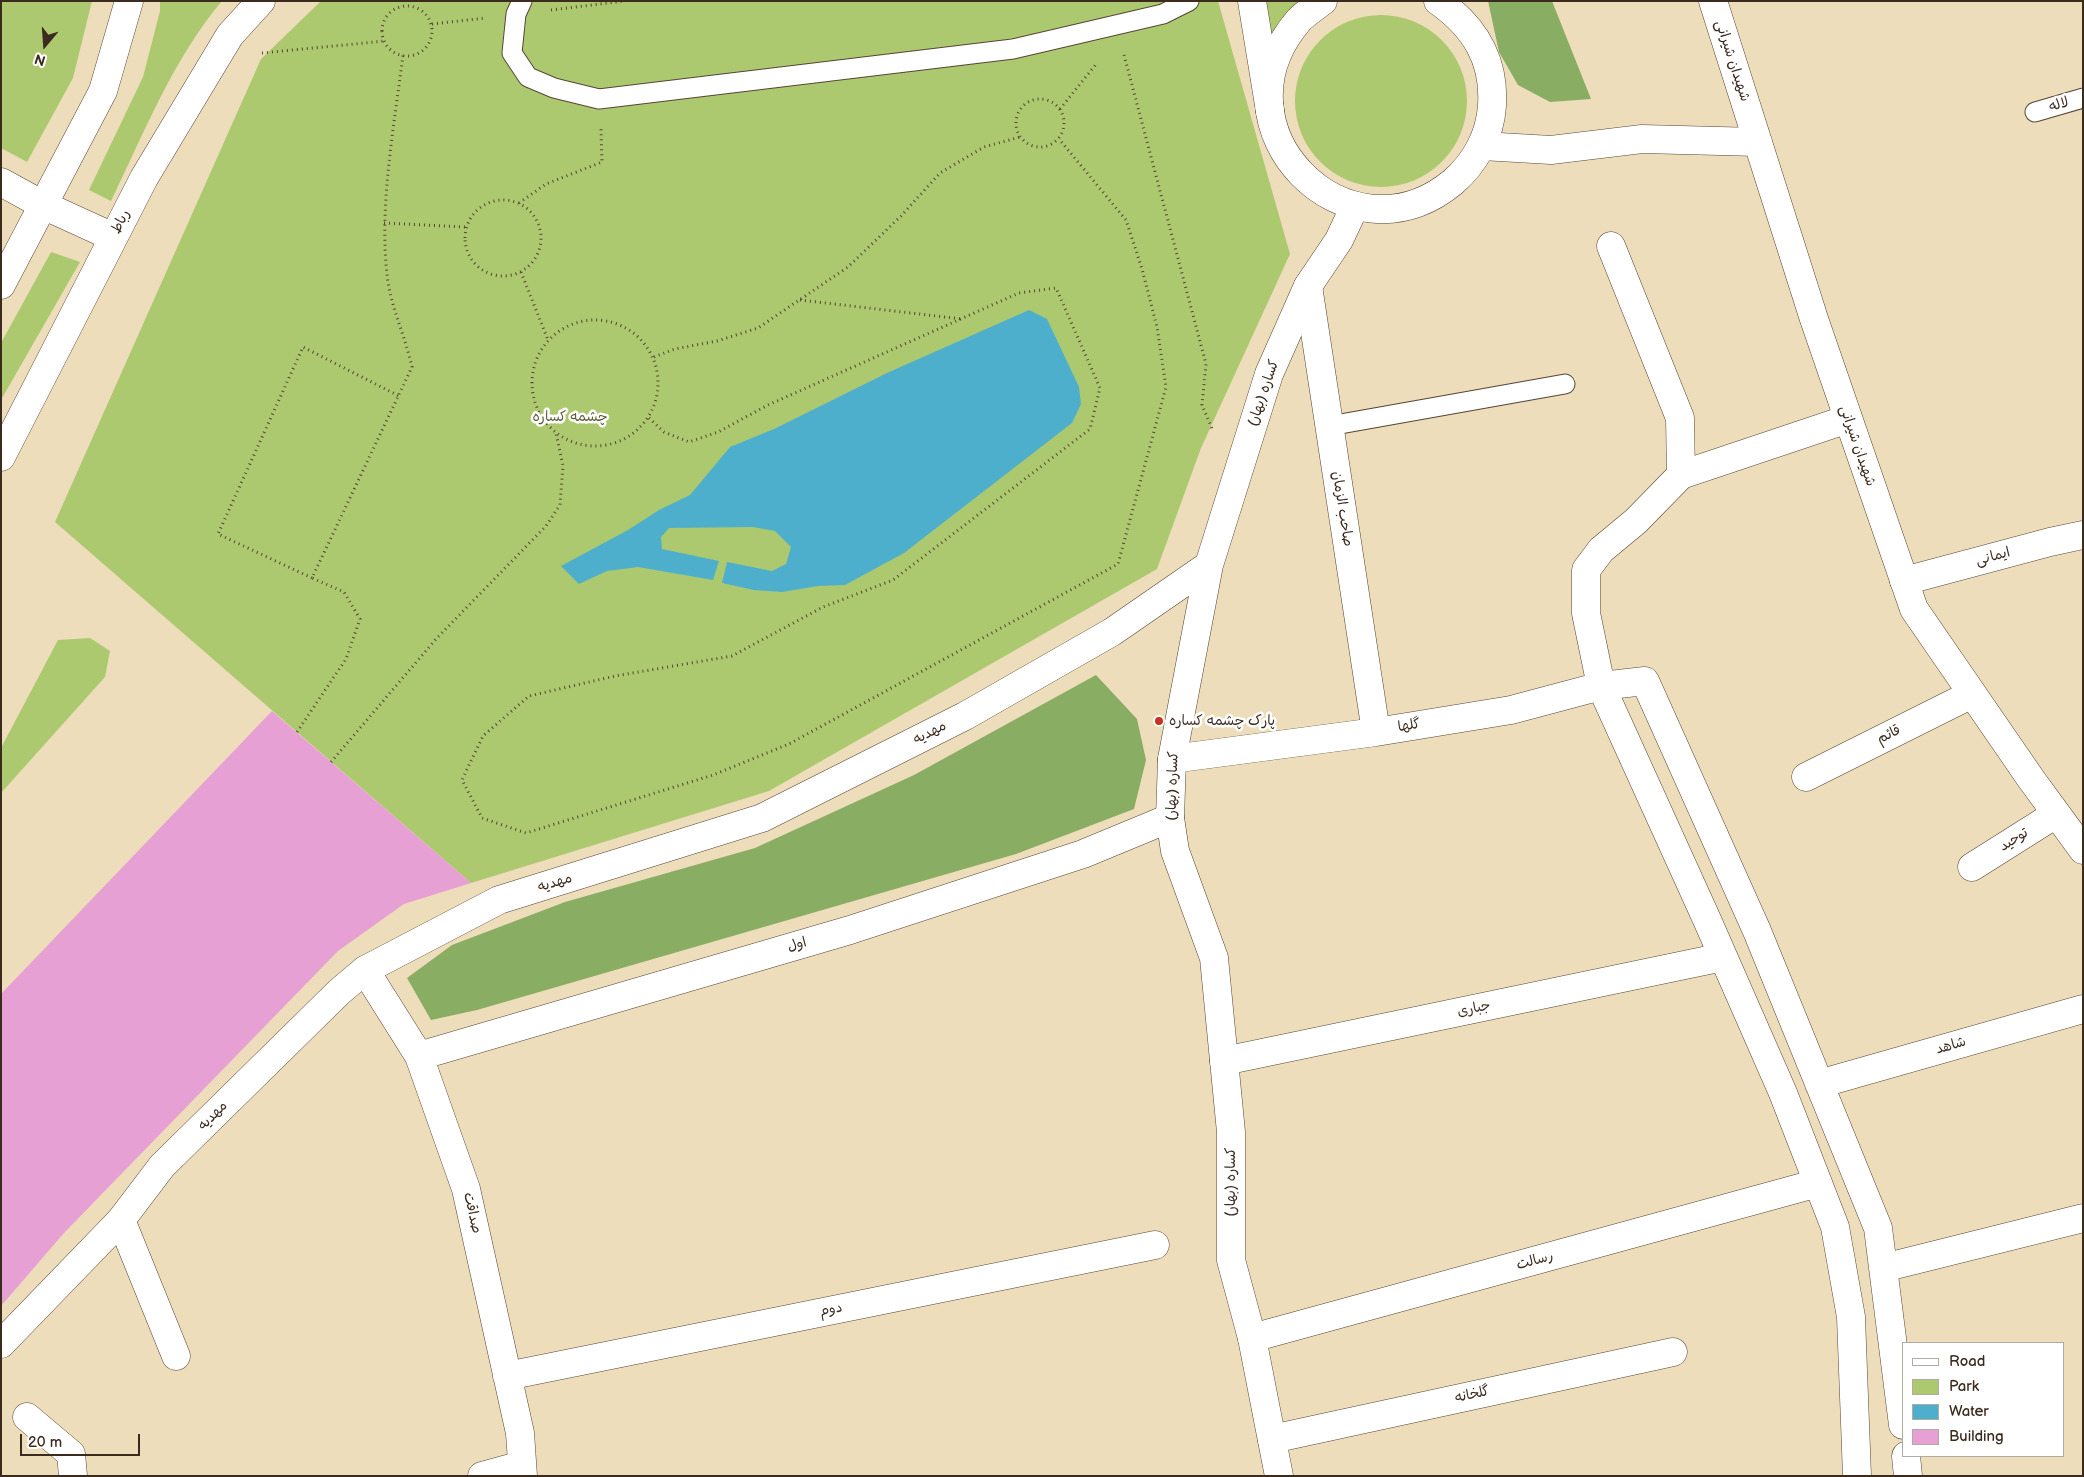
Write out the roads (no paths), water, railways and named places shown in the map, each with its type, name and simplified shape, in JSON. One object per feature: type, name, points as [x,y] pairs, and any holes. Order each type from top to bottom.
[{"type":"main road","points":[[1,285],[103,91],[129,1]]},
{"type":"main road","name":"رباط","points":[[1,457],[144,178],[230,35],[261,1]]},
{"type":"main road","points":[[1252,1],[1270,111],[1279,143],[1298,171],[1323,193],[1355,206],[1385,208],[1415,204],[1442,191],[1465,171],[1482,146],[1491,118],[1493,89],[1487,60],[1474,34],[1454,12],[1438,1]]},
{"type":"main road","points":[[1270,111],[1270,78],[1281,46],[1300,19],[1323,1]]},
{"type":"main road","name":"شهیدان شیرانی","points":[[1713,1],[1848,419],[1914,609],[2083,850]]},
{"type":"main road","points":[[1482,146],[1551,150],[1642,139],[1758,142]]},
{"type":"main road","points":[[1,182],[43,206],[113,237]]},
{"type":"main road","name":"کساره (بهار)","points":[[1279,1476],[1252,1338],[1232,1260],[1231,1132],[1214,958],[1175,851],[1170,818],[1172,759],[1210,565],[1269,374],[1308,286],[1339,240],[1355,206]]},
{"type":"main road","points":[[1611,246],[1680,418],[1681,475]]},
{"type":"main road","name":"صاحب الزمان","points":[[1308,286],[1376,732]]},
{"type":"main road","points":[[1848,419],[1681,475],[1636,521],[1601,550],[1586,570],[1586,614],[1601,686],[1782,1093],[1834,1227],[1851,1317],[1858,1476]]},
{"type":"main road","name":"ایمانی","points":[[1904,582],[2083,535]]},
{"type":"main road","name":"مهدیه","points":[[1,1344],[121,1220],[162,1166],[339,992],[365,970],[499,900],[762,818],[965,716],[1112,632],[1210,565]]},
{"type":"main road","name":"گلها","points":[[1172,759],[1376,732],[1511,710],[1601,686],[1645,681],[1757,931],[1819,1084]]},
{"type":"main road","name":"قائم","points":[[1806,777],[1972,694]]},
{"type":"main road","name":"توحید","points":[[1972,867],[2056,814]]},
{"type":"main road","name":"اول","points":[[419,1056],[850,930],[1083,854],[1170,818]]},
{"type":"main road","name":"جباری","points":[[1224,1061],[1723,957]]},
{"type":"main road","name":"صداقت","points":[[365,970],[419,1056],[466,1188],[520,1433],[523,1470]]},
{"type":"main road","name":"شاهد","points":[[1819,1084],[2083,1009]]},
{"type":"main road","points":[[1819,1084],[1878,1228],[1902,1417]]},
{"type":"main road","name":"رسالت","points":[[1252,1338],[1818,1184]]},
{"type":"main road","points":[[1883,1268],[2083,1218]]},
{"type":"main road","points":[[121,1220],[176,1356]]},
{"type":"main road","name":"دوم","points":[[508,1376],[1155,1244]]},
{"type":"main road","name":"گلخانه","points":[[1272,1439],[1673,1352]]},
{"type":"main road","points":[[27,1417],[71,1454],[72,1476]]},
{"type":"main road","points":[[1906,1457],[1908,1476]]},
{"type":"main road","points":[[482,1476],[523,1470]]},
{"type":"lane","points":[[519,8],[512,53],[528,77],[554,88],[599,98],[1013,49],[1162,14],[1190,1]]},
{"type":"lane","name":"لاله","points":[[2035,112],[2083,98]]},
{"type":"lane","points":[[1329,426],[1565,384]]},
{"type":"water","points":[[1029,310],[1047,319],[1079,387],[1081,404],[1072,423],[904,553],[845,585],[818,586],[782,592],[754,590],[722,583],[727,562],[772,571],[786,564],[791,547],[775,531],[753,527],[669,528],[661,537],[662,549],[719,561],[713,580],[638,567],[607,571],[579,584],[561,566],[628,530],[659,510],[690,495],[730,447],[774,429],[887,373]]},
{"type":"place","name":"پارک چشمه کساره","points":[[1159,721]]},
{"type":"park label","name":"چشمه کساره","points":[[570,417]]}]
